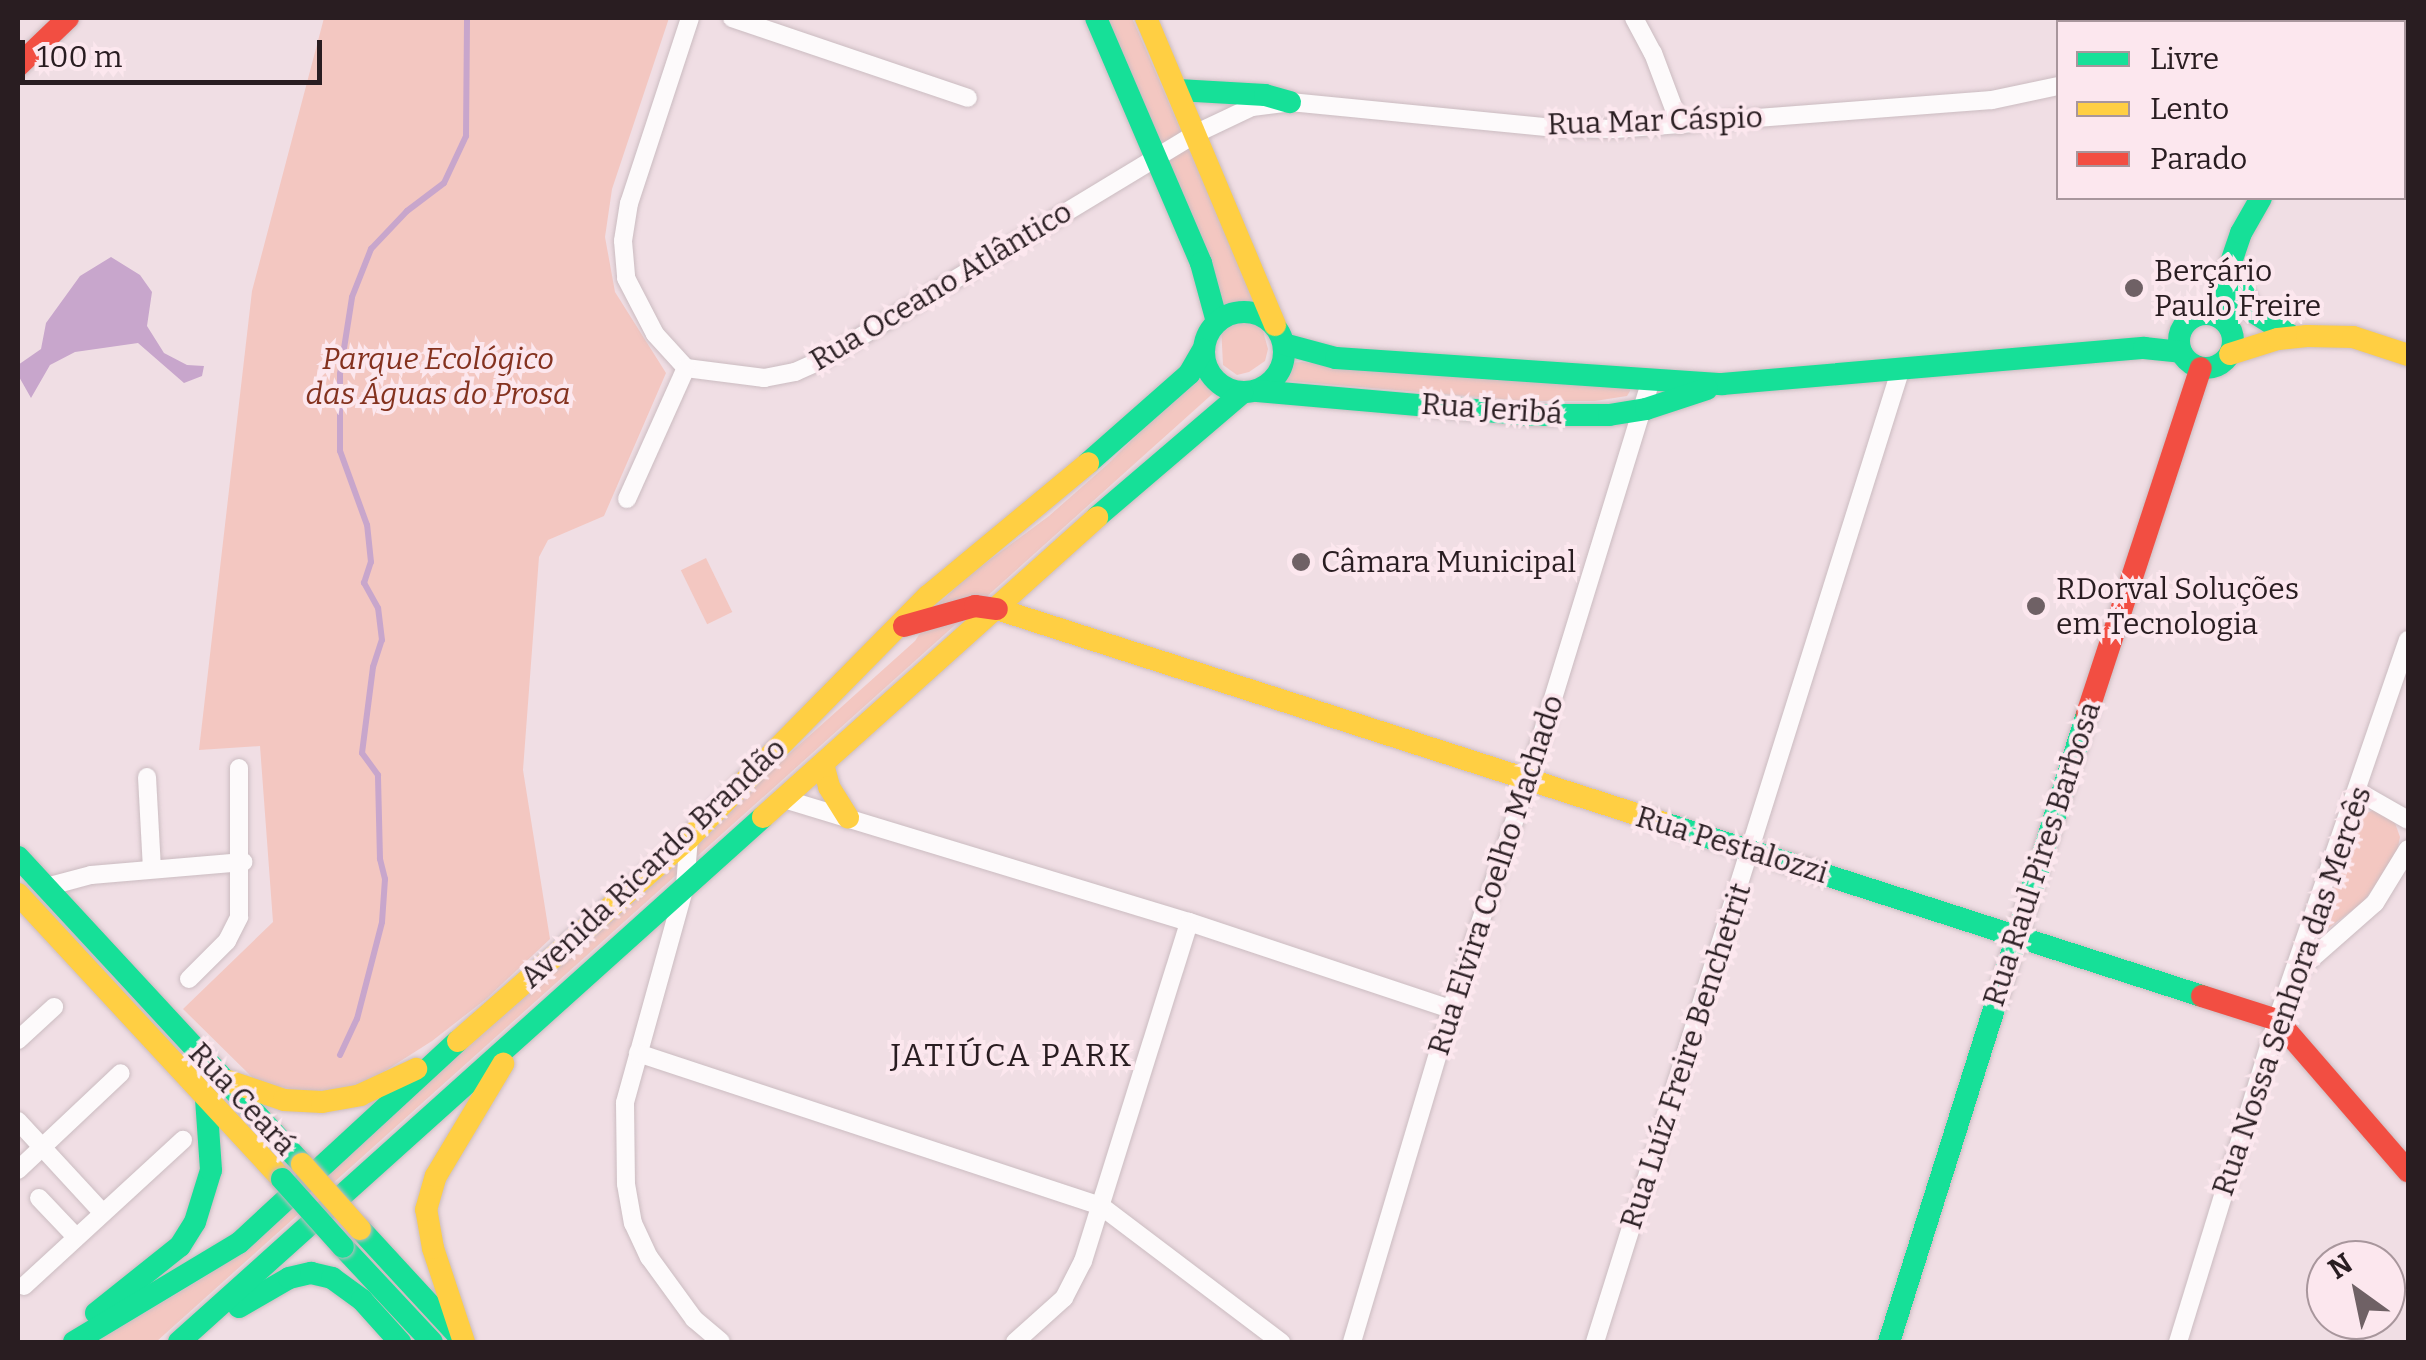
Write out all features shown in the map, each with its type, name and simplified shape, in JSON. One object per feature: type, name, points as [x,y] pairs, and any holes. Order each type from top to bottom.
[{"type":"main road","points":[[18,66],[68,18]]},
{"type":"main road","points":[[1096,18],[1201,263],[1217,322],[1203,350],[1214,380],[1249,392],[1271,382],[1285,354],[1280,334],[1146,18]]},
{"type":"main road","points":[[1178,90],[1264,94],[1290,102]]},
{"type":"main road","points":[[2260,200],[2228,271],[2189,321],[2180,352],[2201,368],[2217,365],[2230,354],[2286,338]]},
{"type":"main road","points":[[2228,271],[2230,354]]},
{"type":"main road","points":[[2228,271],[2254,312],[2286,338]]},
{"type":"main road","points":[[1217,322],[1246,312],[1280,334]]},
{"type":"main road","points":[[2189,321],[2206,313],[2228,325],[2286,338],[2352,337],[2408,355]]},
{"type":"main road","name":"Rua Jeribá","points":[[2144,348],[2189,321]]},
{"type":"main road","name":"Rua Jeribá","points":[[1280,334],[1336,358],[1722,384],[2144,348],[2180,352]]},
{"type":"main road","name":"Avenida Ricardo Brandão","points":[[74,1342],[239,1243],[447,1050],[689,838],[894,630],[1149,413],[1190,374],[1203,350]]},
{"type":"main road","name":"Rua Raul Pires Barbosa","points":[[1890,1342],[2015,933],[2201,368]]},
{"type":"main road","name":"Rua Jeribá","points":[[1249,392],[1532,415],[1609,415],[1646,409],[1722,384]]},
{"type":"main road","name":"Avenida Ricardo Brandão","points":[[179,1342],[997,608],[1249,392]]},
{"type":"main road","points":[[894,630],[949,611],[976,606],[997,608]]},
{"type":"main road","name":"Rua Pestalozzi","points":[[997,608],[1528,783],[2015,933],[2278,1020]]},
{"type":"main road","points":[[823,764],[829,787],[848,817]]},
{"type":"main road","name":"Rua Ceará","points":[[18,857],[464,1342]]},
{"type":"main road","name":"Rua Ceará","points":[[18,894],[432,1342]]},
{"type":"main road","points":[[2278,1020],[2408,1170]]},
{"type":"main road","points":[[464,1342],[432,1248],[426,1210],[436,1176],[519,1036]]},
{"type":"main road","points":[[223,1080],[284,1100],[322,1102],[360,1095],[447,1050]]},
{"type":"main road","points":[[59,1342],[180,1246],[196,1222],[212,1170],[206,1098]]},
{"type":"main road","points":[[188,1342],[257,1294],[289,1278],[310,1274],[332,1278],[362,1300],[400,1342]]},
{"type":"street","points":[[628,499],[686,368],[655,334],[626,278],[623,241],[629,203],[690,18]]},
{"type":"street","points":[[732,18],[968,98]]},
{"type":"street","points":[[1634,18],[1654,53],[1680,125]]},
{"type":"street","name":"Rua Mar Cáspio","points":[[1197,133],[1233,112],[1290,102],[1554,128],[1680,125],[1992,100],[2056,86]]},
{"type":"street","name":"Rua Oceano Atlântico","points":[[686,368],[764,378],[796,372],[1197,133]]},
{"type":"street","name":"Rua Luíz Freire Benchetrit","points":[[1595,1342],[1901,368]]},
{"type":"street","name":"Rua Elvira Coelho Machado","points":[[1352,1342],[1451,1009],[1528,783],[1646,409],[1651,380]]},
{"type":"street","name":"Rua Nossa Senhora das Mercês","points":[[2178,1342],[2278,1020],[2408,640]]},
{"type":"street","points":[[189,979],[227,941],[239,918],[239,768]]},
{"type":"street","points":[[147,777],[152,869]]},
{"type":"street","points":[[2359,792],[2408,820]]},
{"type":"street","points":[[784,799],[1190,922],[1451,1009]]},
{"type":"street","points":[[689,838],[686,886],[625,1102],[626,1184],[633,1223],[668,1287],[721,1342]]},
{"type":"street","points":[[2293,976],[2375,903],[2408,848]]},
{"type":"street","points":[[46,887],[91,875],[242,862]]},
{"type":"street","points":[[1015,1342],[1064,1298],[1083,1261],[1190,922]]},
{"type":"street","points":[[18,1040],[54,1007]]},
{"type":"street","points":[[638,1053],[1101,1206],[1281,1342]]},
{"type":"street","points":[[18,1169],[122,1073]]},
{"type":"street","points":[[18,1121],[104,1213]]},
{"type":"street","points":[[24,1286],[183,1140]]},
{"type":"street","points":[[39,1198],[76,1237]]},
{"type":"green space","name":"Parque Ecológico das Águas do Prosa","points":[[324,18],[669,18],[612,189],[605,237],[615,292],[666,373],[604,516],[548,540],[539,557],[523,770],[550,939],[486,999],[432,1041],[366,1083],[326,1096],[258,1083],[183,1009],[273,922],[260,746],[199,750],[252,291]]},
{"type":"green space","points":[[1106,18],[1132,18],[1254,298],[1268,349],[1265,361],[1249,372],[1237,375],[1223,365],[1220,305]]},
{"type":"green space","points":[[1288,363],[1630,387],[1630,391],[1627,396],[1595,401],[1526,401],[1276,380]]},
{"type":"green space","points":[[1203,369],[1219,388],[156,1342],[96,1342],[208,1275],[915,641],[937,606],[964,579],[1049,516],[1109,463]]},
{"type":"green space","points":[[706,558],[732,612],[707,624],[681,570]]},
{"type":"green space","points":[[2373,810],[2384,812],[2395,823],[2400,837],[2396,857],[2363,902],[2313,940],[2361,816]]},
{"type":"shaded area","points":[[111,257],[140,275],[152,292],[147,326],[164,353],[187,365],[204,366],[202,376],[184,383],[138,343],[75,352],[50,365],[31,398],[18,375],[18,365],[41,349],[46,323],[80,276]]},
{"type":"waterway","points":[[340,1055],[357,1019],[382,922],[385,879],[380,859],[378,775],[362,753],[373,667],[382,640],[378,608],[364,583],[371,562],[367,525],[340,451],[340,374],[352,297],[371,249],[407,211],[444,183],[466,136],[467,18]]},
{"type":"traffic: fast","points":[[1096,18],[1201,263],[1217,322]]},
{"type":"traffic: fast","points":[[1178,90],[1265,95],[1290,102]]},
{"type":"traffic: fast","points":[[2226,322],[2226,277],[2241,233],[2260,200]]},
{"type":"traffic: fast","points":[[2230,265],[2253,312],[2293,337]]},
{"type":"traffic: fast","points":[[1244,312],[1259,315],[1272,324],[1281,337],[1284,352],[1281,367],[1272,380],[1259,389],[1244,392],[1229,389],[1216,380],[1207,367],[1204,352],[1207,337],[1216,324],[1229,315],[1244,312]]},
{"type":"traffic: fast","points":[[2206,314],[2225,322],[2233,341],[2225,360],[2206,368],[2187,360],[2179,341],[2187,322],[2206,314]]},
{"type":"traffic: fast","points":[[1284,344],[1336,358],[1722,384],[2144,348],[2181,352]]},
{"type":"traffic: fast","points":[[1088,463],[1189,374],[1203,350]]},
{"type":"traffic: fast","points":[[1257,391],[1532,415],[1609,415],[1646,409],[1707,389]]},
{"type":"traffic: fast","points":[[1097,517],[1242,393]]},
{"type":"traffic: fast","points":[[1889,1342],[2087,714]]},
{"type":"traffic: fast","points":[[179,1342],[763,817]]},
{"type":"traffic: fast","points":[[1664,823],[2202,996]]},
{"type":"traffic: fast","points":[[18,857],[302,1164]]},
{"type":"traffic: fast","points":[[74,1342],[239,1243],[458,1041]]},
{"type":"traffic: fast","points":[[96,1313],[180,1246],[195,1222],[211,1170],[206,1098]]},
{"type":"traffic: fast","points":[[282,1179],[343,1247]]},
{"type":"traffic: fast","points":[[360,1229],[457,1334]]},
{"type":"traffic: fast","points":[[343,1247],[432,1342]]},
{"type":"traffic: fast","points":[[239,1307],[289,1278],[311,1273],[332,1278],[362,1300],[400,1342]]},
{"type":"traffic: slow","points":[[1146,18],[1275,325]]},
{"type":"traffic: slow","points":[[2230,354],[2278,339],[2307,336],[2353,337],[2408,355]]},
{"type":"traffic: slow","points":[[458,1041],[689,838],[928,596],[1088,463]]},
{"type":"traffic: slow","points":[[763,817],[1097,517]]},
{"type":"traffic: slow","points":[[997,609],[1664,823]]},
{"type":"traffic: slow","points":[[823,764],[829,787],[848,817]]},
{"type":"traffic: slow","points":[[18,894],[282,1179]]},
{"type":"traffic: slow","points":[[464,1342],[433,1248],[426,1210],[436,1176],[503,1064]]},
{"type":"traffic: slow","points":[[228,1081],[284,1100],[322,1102],[360,1095],[416,1069]]},
{"type":"traffic: slow","points":[[302,1164],[360,1229]]},
{"type":"traffic: jam","points":[[18,66],[68,18]]},
{"type":"traffic: jam","points":[[2087,714],[2201,368]]},
{"type":"traffic: jam","points":[[904,626],[975,606],[997,609]]},
{"type":"traffic: jam","points":[[2202,996],[2277,1020],[2408,1171]]},
{"type":"place","name":"Berçário Paulo Freire","points":[[2134,288]]},
{"type":"place","name":"Câmara Municipal","points":[[1301,562]]},
{"type":"place","name":"RDorval Soluções em Tecnologia","points":[[2036,606]]},
{"type":"district","name":"JATIÚCA PARK","points":[[1012,1055]]}]
